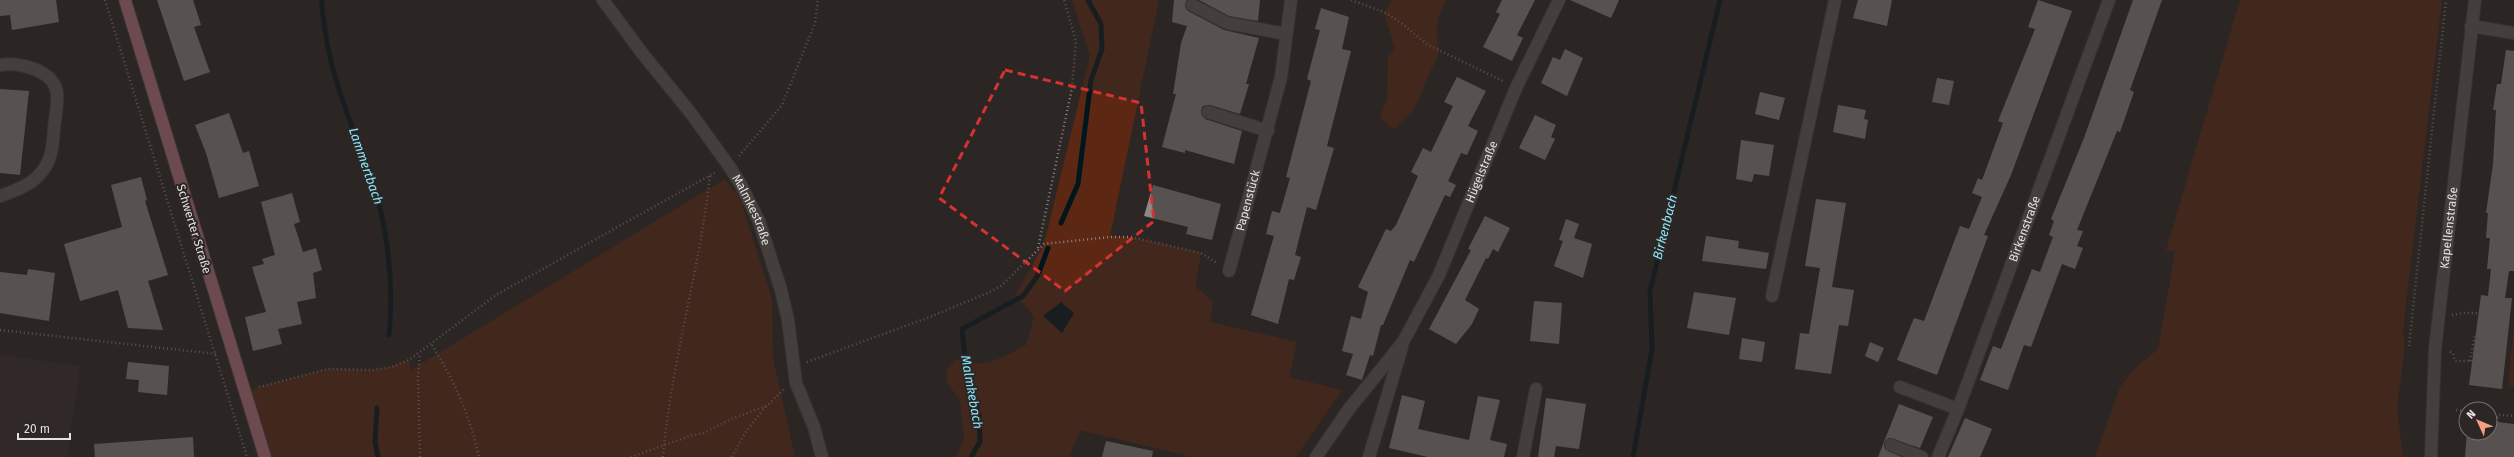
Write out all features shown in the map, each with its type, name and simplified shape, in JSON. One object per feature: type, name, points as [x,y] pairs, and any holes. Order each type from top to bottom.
[{"type":"main road","name":"Schwerter Straße","points":[[125,0],[232,355],[245,391],[265,457]]},
{"type":"street","name":"Malmkestraße","points":[[604,0],[642,53],[690,112],[729,166],[741,185],[759,221],[772,258],[788,320],[792,367],[796,383],[814,426],[822,457]]},
{"type":"street","name":"Papenstück","points":[[1229,271],[1268,131],[1280,77],[1291,0]]},
{"type":"street","name":"Hügelstraße","points":[[1316,457],[1349,409],[1403,342],[1439,275],[1516,88],[1559,0]]},
{"type":"street","points":[[1772,296],[1835,0]]},
{"type":"street","name":"Birkenstraße","points":[[1938,457],[1958,409],[2110,0]]},
{"type":"street","name":"Kapellenstraße","points":[[2431,457],[2435,358],[2475,0]]},
{"type":"street","points":[[1192,5],[1227,23],[1286,34]]},
{"type":"street","points":[[2471,26],[2514,33]]},
{"type":"street","points":[[0,65],[17,63],[31,67],[48,76],[58,93],[52,154],[38,176],[14,191],[0,196]]},
{"type":"street","points":[[1208,112],[1268,131]]},
{"type":"street","name":"Hügelstraße","points":[[1369,457],[1403,342]]},
{"type":"street","points":[[1900,387],[1958,409]]},
{"type":"street","points":[[1523,457],[1536,389]]},
{"type":"street","points":[[1891,445],[1922,457]]},
{"type":"path","points":[[105,0],[247,457]]},
{"type":"path","points":[[245,391],[328,369],[373,370],[391,367],[420,353],[432,345],[452,326],[496,295],[710,175],[729,166],[754,141],[782,105],[815,23],[818,0]]},
{"type":"path","points":[[1038,248],[1072,88],[1076,41],[1064,0]]},
{"type":"path","points":[[1351,0],[1400,22],[1428,45],[1516,88]]},
{"type":"path","points":[[2409,346],[2446,0]]},
{"type":"path","points":[[663,457],[670,402],[706,217],[710,175]]},
{"type":"path","points":[[792,367],[930,317],[990,292],[1013,276],[1038,248],[1044,244],[1066,240],[1131,237],[1201,253],[1229,271]]},
{"type":"path","points":[[2440,316],[2458,315],[2463,312],[2478,313]]},
{"type":"path","points":[[0,330],[232,355]]},
{"type":"path","points":[[2435,358],[2445,351],[2453,353],[2455,361],[2471,361],[2475,334]]},
{"type":"path","points":[[432,345],[449,372],[464,405],[475,436],[479,457]]},
{"type":"path","points":[[420,353],[418,376],[420,457]]},
{"type":"path","points":[[732,457],[745,433],[767,406],[783,389],[796,383]]},
{"type":"path","points":[[631,457],[665,444],[704,434],[731,419],[767,406]]},
{"type":"path","points":[[2498,415],[2514,416]]},
{"type":"highlighted area","points":[[1005,70],[1141,103],[1154,221],[1065,291],[939,198]]},
{"type":"shaded area","points":[[1072,0],[1159,0],[1110,236],[1131,237],[1201,253],[1195,286],[1213,302],[1210,322],[1297,342],[1289,377],[1342,390],[1296,457],[1193,457],[1080,430],[1069,457],[956,457],[964,440],[960,400],[946,381],[947,370],[955,360],[964,360],[973,363],[988,362],[1002,358],[1026,345],[1034,317],[1016,294],[1044,244],[1090,56]]},
{"type":"shaded area","points":[[1392,0],[1447,0],[1440,13],[1437,24],[1437,36],[1440,50],[1414,109],[1394,129],[1380,118],[1387,99],[1388,57],[1395,50],[1384,12]]},
{"type":"shaded area","points":[[2240,0],[2442,0],[2403,330],[2405,345],[2397,408],[2403,457],[2095,457],[2120,387],[2132,371],[2158,349],[2175,252],[2166,250]]},
{"type":"shaded area","points":[[725,179],[741,201],[772,299],[773,358],[795,457],[265,457],[245,391],[328,369],[373,370],[391,367],[409,360],[411,370]]},
{"type":"shaded area","points":[[2514,322],[2514,387],[2508,387]]},
{"type":"shaded area","points":[[0,355],[80,366],[67,457],[0,457]]},
{"type":"water","points":[[1061,302],[1074,313],[1062,333],[1043,316]]},
{"type":"building","points":[[0,0],[56,0],[59,22],[12,30],[10,15],[0,16]]},
{"type":"building","points":[[157,0],[193,0],[201,25],[194,27],[210,72],[184,81]]},
{"type":"building","points":[[1174,0],[1187,0],[1185,6],[1188,11],[1224,30],[1259,38],[1246,84],[1249,84],[1240,114],[1210,105],[1203,106],[1201,110],[1205,119],[1242,131],[1234,164],[1185,150],[1185,153],[1162,147],[1176,94],[1173,94],[1181,43],[1187,26],[1172,22]]},
{"type":"building","points":[[1199,0],[1260,0],[1258,21],[1229,16]]},
{"type":"building","points":[[1502,0],[1535,0],[1517,35],[1523,38],[1512,61],[1483,47],[1500,14],[1496,12]]},
{"type":"building","points":[[1570,0],[1619,0],[1611,18]]},
{"type":"building","points":[[1858,0],[1892,0],[1887,26],[1853,18]]},
{"type":"building","points":[[2038,0],[2072,11],[2011,175],[1984,235],[1988,236],[1937,375],[1897,360],[1914,318],[1924,321],[1960,226],[1969,229],[1982,197],[1972,193],[1978,178],[1982,180],[2003,123],[1998,121],[2035,29],[2028,27]]},
{"type":"building","points":[[2133,0],[2162,0],[2130,90],[2134,92],[2120,132],[2117,131],[2077,230],[2083,231],[2077,246],[2083,248],[2075,269],[2062,264],[2031,347],[2024,345],[2008,390],[1980,380],[1993,346],[2001,349],[2032,269],[2040,272],[2053,237],[2049,235],[2054,221],[2051,219],[2084,138]]},
{"type":"building","points":[[1321,8],[1349,17],[1342,49],[1351,51],[1327,146],[1334,148],[1316,210],[1307,207],[1295,255],[1301,257],[1294,280],[1289,279],[1278,324],[1251,315],[1274,236],[1266,234],[1272,211],[1280,213],[1290,178],[1286,177],[1311,81],[1307,79],[1320,30],[1315,29]]},
{"type":"building","points":[[1565,49],[1583,58],[1567,96],[1541,83],[1553,57],[1560,60]]},
{"type":"building","points":[[2506,50],[2514,51],[2514,271],[2509,271],[2505,298],[2512,298],[2502,389],[2469,385],[2481,295],[2488,296],[2491,269],[2487,269],[2490,238],[2486,238],[2488,213],[2486,213],[2493,164],[2496,110],[2493,110],[2497,84],[2501,84]]},
{"type":"building","points":[[1457,77],[1486,91],[1468,126],[1478,131],[1467,155],[1461,153],[1448,181],[1456,185],[1450,197],[1445,195],[1414,262],[1410,260],[1383,325],[1381,325],[1373,356],[1370,355],[1362,380],[1346,375],[1353,354],[1342,351],[1351,316],[1361,319],[1368,292],[1358,287],[1386,229],[1391,231],[1396,225],[1418,176],[1411,172],[1423,148],[1431,152],[1453,106],[1444,102]]},
{"type":"building","points":[[1937,78],[1954,81],[1949,105],[1932,102]]},
{"type":"building","points":[[0,89],[29,91],[20,175],[0,173]]},
{"type":"building","points":[[1760,92],[1785,98],[1779,120],[1755,114]]},
{"type":"building","points":[[1838,105],[1866,110],[1864,119],[1868,120],[1865,139],[1833,132]]},
{"type":"building","points":[[229,113],[243,153],[249,151],[259,186],[219,198],[206,153],[195,125]]},
{"type":"building","points":[[1535,115],[1556,125],[1551,137],[1555,139],[1545,160],[1519,148]]},
{"type":"building","points":[[1741,140],[1774,145],[1769,176],[1754,174],[1752,182],[1736,179]]},
{"type":"building","points":[[141,177],[147,200],[145,201],[168,275],[148,281],[163,330],[128,328],[118,290],[80,301],[64,244],[122,227],[111,185]]},
{"type":"building","points":[[1153,185],[1221,204],[1212,240],[1186,234],[1188,227],[1144,216]]},
{"type":"building","points":[[292,193],[300,222],[294,224],[303,252],[316,248],[322,270],[313,273],[316,298],[297,302],[302,324],[278,329],[282,344],[253,351],[245,317],[266,312],[252,267],[264,264],[262,259],[275,255],[261,202]]},
{"type":"building","points":[[1816,199],[1846,203],[1832,287],[1854,290],[1848,326],[1839,325],[1831,374],[1795,369],[1800,333],[1809,334],[1820,268],[1805,266]]},
{"type":"building","points":[[1485,216],[1510,228],[1498,252],[1493,249],[1488,259],[1486,258],[1465,300],[1479,309],[1472,324],[1456,344],[1429,329],[1471,250],[1468,249]]},
{"type":"building","points":[[1566,219],[1579,224],[1574,238],[1592,244],[1583,278],[1554,266],[1563,241],[1559,240]]},
{"type":"building","points":[[1706,236],[1739,241],[1738,248],[1769,253],[1766,269],[1702,261]]},
{"type":"building","points":[[28,269],[55,273],[49,321],[0,313],[0,272],[27,275]]},
{"type":"building","points":[[1694,292],[1736,298],[1729,335],[1687,328]]},
{"type":"building","points":[[1534,301],[1562,303],[1559,344],[1530,341]]},
{"type":"building","points":[[1742,338],[1765,342],[1762,362],[1739,359]]},
{"type":"building","points":[[1870,342],[1884,348],[1878,362],[1865,356]]},
{"type":"building","points":[[128,362],[169,366],[167,395],[138,392],[139,380],[126,379]]},
{"type":"building","points":[[1402,395],[1425,401],[1418,429],[1469,440],[1478,396],[1500,400],[1490,440],[1507,444],[1504,457],[1428,457],[1389,448]]},
{"type":"building","points":[[1546,398],[1586,404],[1579,449],[1556,446],[1554,457],[1538,457]]},
{"type":"building","points":[[1899,404],[1933,417],[1920,448],[1889,438],[1884,443],[1885,449],[1901,457],[1878,457]]},
{"type":"building","points":[[1965,418],[1992,429],[1980,457],[1948,457]]},
{"type":"building","points":[[2498,422],[2514,424],[2514,457],[2465,457],[2466,441],[2498,441]]},
{"type":"building","points":[[193,437],[194,457],[95,457],[94,444]]},
{"type":"building","points":[[1106,441],[1153,451],[1152,457],[1102,457]]},
{"type":"waterway","name":"Lammertbach","points":[[322,0],[322,11],[328,49],[333,68],[344,104],[370,175],[381,214],[390,275],[391,295],[389,335]]},
{"type":"waterway","name":"Malmkebach","points":[[1061,223],[1078,184],[1091,80],[1102,49],[1101,24],[1088,0]]},
{"type":"waterway","name":"Birkenbach","points":[[1633,457],[1652,349],[1650,291],[1720,0]]},
{"type":"waterway","name":"Malmkebach","points":[[971,457],[980,442],[979,416],[966,369],[962,329],[1023,296],[1038,275],[1048,248]]},
{"type":"waterway","name":"Lammertbach","points":[[377,408],[375,442],[378,457]]}]
